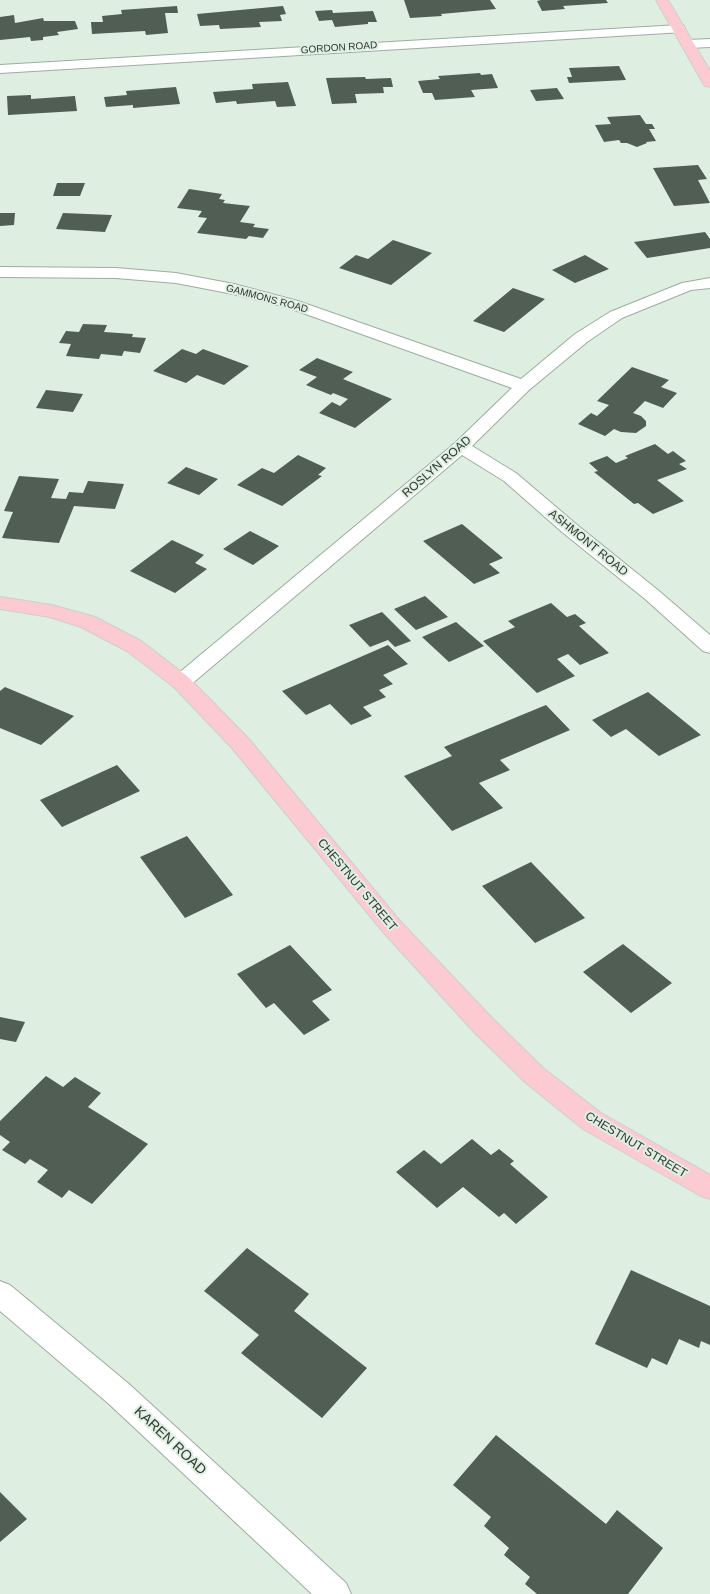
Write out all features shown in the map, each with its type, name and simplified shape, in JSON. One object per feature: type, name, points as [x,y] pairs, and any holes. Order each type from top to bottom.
[{"type":"main road","points":[[662,0],[710,83]]},
{"type":"main road","name":"CHESTNUT STREET","points":[[0,603],[52,611],[88,622],[134,646],[181,682],[240,743],[392,927],[483,1025],[534,1075],[592,1121],[710,1188]]},
{"type":"street","name":"GORDON ROAD","points":[[0,69],[679,29]]},
{"type":"street","points":[[688,44],[710,44]]},
{"type":"street","name":"GAMMONS ROAD","points":[[0,272],[116,273],[176,278],[234,289],[292,304],[523,386]]},
{"type":"street","name":"ROSLYN ROAD","points":[[181,682],[282,596],[462,448],[523,386],[581,338],[616,316],[653,299],[688,286],[710,283]]},
{"type":"street","name":"ASHMONT ROAD","points":[[462,448],[510,477],[569,528],[652,594],[710,646]]},
{"type":"street","name":"KAREN ROAD","points":[[0,1294],[119,1394],[335,1594]]},
{"type":"building","points":[[404,0],[490,0],[496,9],[441,14],[442,16],[410,18]]},
{"type":"building","points":[[606,0],[608,3],[563,6],[565,9],[542,11],[537,1]]},
{"type":"building","points":[[177,6],[178,13],[165,13],[168,33],[146,35],[145,31],[92,34],[91,22],[103,22],[102,16],[122,14],[121,10]]},
{"type":"building","points":[[283,6],[286,14],[280,15],[282,21],[259,22],[261,27],[220,29],[219,25],[200,26],[197,14]]},
{"type":"building","points":[[332,10],[333,13],[373,11],[377,22],[335,27],[332,20],[319,21],[315,11]]},
{"type":"building","points":[[14,15],[15,23],[43,18],[44,21],[75,21],[78,29],[57,32],[59,35],[43,37],[43,40],[31,41],[30,37],[0,40],[0,17]]},
{"type":"building","points":[[619,66],[626,80],[569,83],[567,77],[572,77],[569,68]]},
{"type":"building","points":[[480,73],[481,75],[492,74],[498,88],[471,90],[475,97],[435,100],[432,93],[423,93],[418,81],[440,79],[438,76]]},
{"type":"building","points":[[365,77],[366,79],[391,78],[393,87],[383,87],[384,93],[355,94],[357,103],[332,104],[326,78]]},
{"type":"building","points":[[288,82],[296,106],[277,107],[275,101],[237,104],[236,101],[216,103],[213,92],[253,89],[252,84]]},
{"type":"building","points":[[176,87],[180,104],[133,108],[133,105],[106,107],[104,97],[127,95],[126,91]]},
{"type":"building","points":[[557,88],[564,99],[536,101],[530,90]]},
{"type":"building","points":[[31,95],[31,99],[75,96],[77,111],[8,115],[7,96]]},
{"type":"building","points":[[640,115],[646,124],[652,124],[655,129],[649,129],[656,141],[646,142],[647,143],[637,147],[627,143],[621,143],[619,140],[604,142],[595,125],[611,124],[607,117]]},
{"type":"building","points":[[698,165],[707,179],[698,180],[710,203],[674,206],[653,168]]},
{"type":"building","points":[[57,183],[85,183],[80,196],[53,196]]},
{"type":"building","points":[[189,189],[222,194],[219,199],[225,200],[223,203],[250,206],[240,222],[255,224],[253,227],[269,229],[263,238],[249,236],[246,239],[197,233],[207,218],[198,217],[202,211],[177,208]]},
{"type":"building","points":[[0,213],[15,213],[14,225],[0,226]]},
{"type":"building","points":[[63,213],[112,215],[105,232],[56,229]]},
{"type":"building","points":[[705,232],[710,239],[710,248],[647,258],[634,242]]},
{"type":"building","points":[[393,240],[432,253],[391,285],[339,268],[356,255],[368,259]]},
{"type":"building","points":[[585,255],[609,269],[575,283],[552,270]]},
{"type":"building","points":[[513,288],[545,299],[504,332],[473,321]]},
{"type":"building","points":[[83,324],[107,325],[104,332],[133,334],[132,337],[146,338],[140,353],[124,351],[122,356],[101,354],[99,359],[66,356],[71,344],[59,343],[66,331],[79,332]]},
{"type":"building","points":[[182,349],[196,354],[203,349],[249,366],[224,385],[197,375],[186,383],[153,371]]},
{"type":"building","points":[[317,358],[353,372],[343,379],[392,399],[355,428],[319,413],[332,402],[340,406],[348,399],[333,393],[331,395],[306,385],[317,377],[299,370]]},
{"type":"building","points":[[632,367],[669,380],[661,387],[677,393],[663,408],[645,401],[633,413],[641,416],[646,421],[646,426],[636,433],[621,432],[614,429],[605,436],[578,424],[591,413],[597,416],[609,405],[597,401]]},
{"type":"building","points":[[46,390],[83,394],[73,412],[36,408]]},
{"type":"building","points":[[655,444],[668,454],[673,451],[686,461],[679,464],[687,469],[657,480],[684,501],[653,514],[638,503],[634,504],[594,472],[598,471],[589,463],[607,456],[616,463],[628,458],[625,456]]},
{"type":"building","points":[[298,455],[326,468],[318,475],[322,476],[282,506],[237,485],[262,468],[274,473]]},
{"type":"building","points":[[186,467],[218,479],[199,495],[167,483]]},
{"type":"building","points":[[19,476],[59,479],[51,498],[66,499],[69,492],[83,493],[88,481],[124,484],[115,509],[74,506],[59,543],[2,538],[13,512],[4,511]]},
{"type":"building","points":[[462,524],[503,558],[489,564],[500,573],[474,584],[423,541]]},
{"type":"building","points":[[250,531],[279,546],[253,565],[223,549]]},
{"type":"building","points":[[172,540],[204,555],[195,563],[207,569],[175,593],[130,571]]},
{"type":"building","points":[[425,596],[448,617],[416,630],[394,609]]},
{"type":"building","points":[[551,603],[567,617],[575,614],[586,623],[579,626],[609,653],[580,665],[568,654],[557,659],[575,676],[537,693],[483,641],[515,627],[508,621]]},
{"type":"building","points":[[382,612],[411,641],[395,647],[388,640],[370,647],[349,625]]},
{"type":"building","points":[[456,622],[484,646],[449,662],[422,637]]},
{"type":"building","points":[[388,645],[408,664],[383,675],[393,684],[379,690],[386,697],[363,707],[372,716],[351,725],[330,704],[306,715],[282,691]]},
{"type":"building","points":[[5,687],[74,716],[41,745],[0,728],[0,691]]},
{"type":"building","points":[[648,692],[701,735],[659,756],[626,729],[611,737],[592,720]]},
{"type":"building","points":[[546,705],[570,730],[500,760],[510,770],[479,783],[503,808],[452,831],[404,776],[452,756],[444,747]]},
{"type":"building","points":[[117,765],[140,791],[62,827],[40,800]]},
{"type":"building","points":[[187,836],[233,895],[185,918],[140,857]]},
{"type":"building","points":[[531,862],[585,918],[535,943],[482,886]]},
{"type":"building","points":[[623,944],[672,983],[631,1013],[583,972]]},
{"type":"building","points":[[290,945],[332,990],[312,1001],[330,1020],[304,1035],[274,1003],[266,1008],[237,974]]},
{"type":"building","points":[[0,1017],[25,1022],[16,1042],[0,1039]]},
{"type":"building","points":[[46,1076],[63,1087],[75,1077],[101,1093],[88,1107],[148,1144],[92,1204],[69,1190],[62,1198],[37,1182],[48,1170],[30,1159],[25,1164],[2,1150],[10,1142],[0,1135],[0,1121]]},
{"type":"building","points":[[472,1139],[491,1155],[499,1149],[514,1161],[510,1164],[548,1197],[516,1224],[504,1213],[499,1217],[463,1187],[437,1208],[396,1172],[424,1150],[441,1164]]},
{"type":"building","points":[[247,1248],[309,1294],[294,1311],[367,1368],[322,1418],[241,1353],[259,1335],[204,1291]]},
{"type":"building","points":[[631,1270],[710,1306],[710,1345],[701,1341],[699,1348],[679,1339],[667,1365],[652,1358],[647,1368],[595,1344]]},
{"type":"building","points":[[496,1435],[606,1524],[617,1510],[663,1548],[628,1594],[537,1594],[525,1584],[530,1577],[504,1555],[509,1548],[484,1526],[491,1517],[453,1485]]},
{"type":"building","points":[[0,1492],[27,1519],[0,1542]]}]
